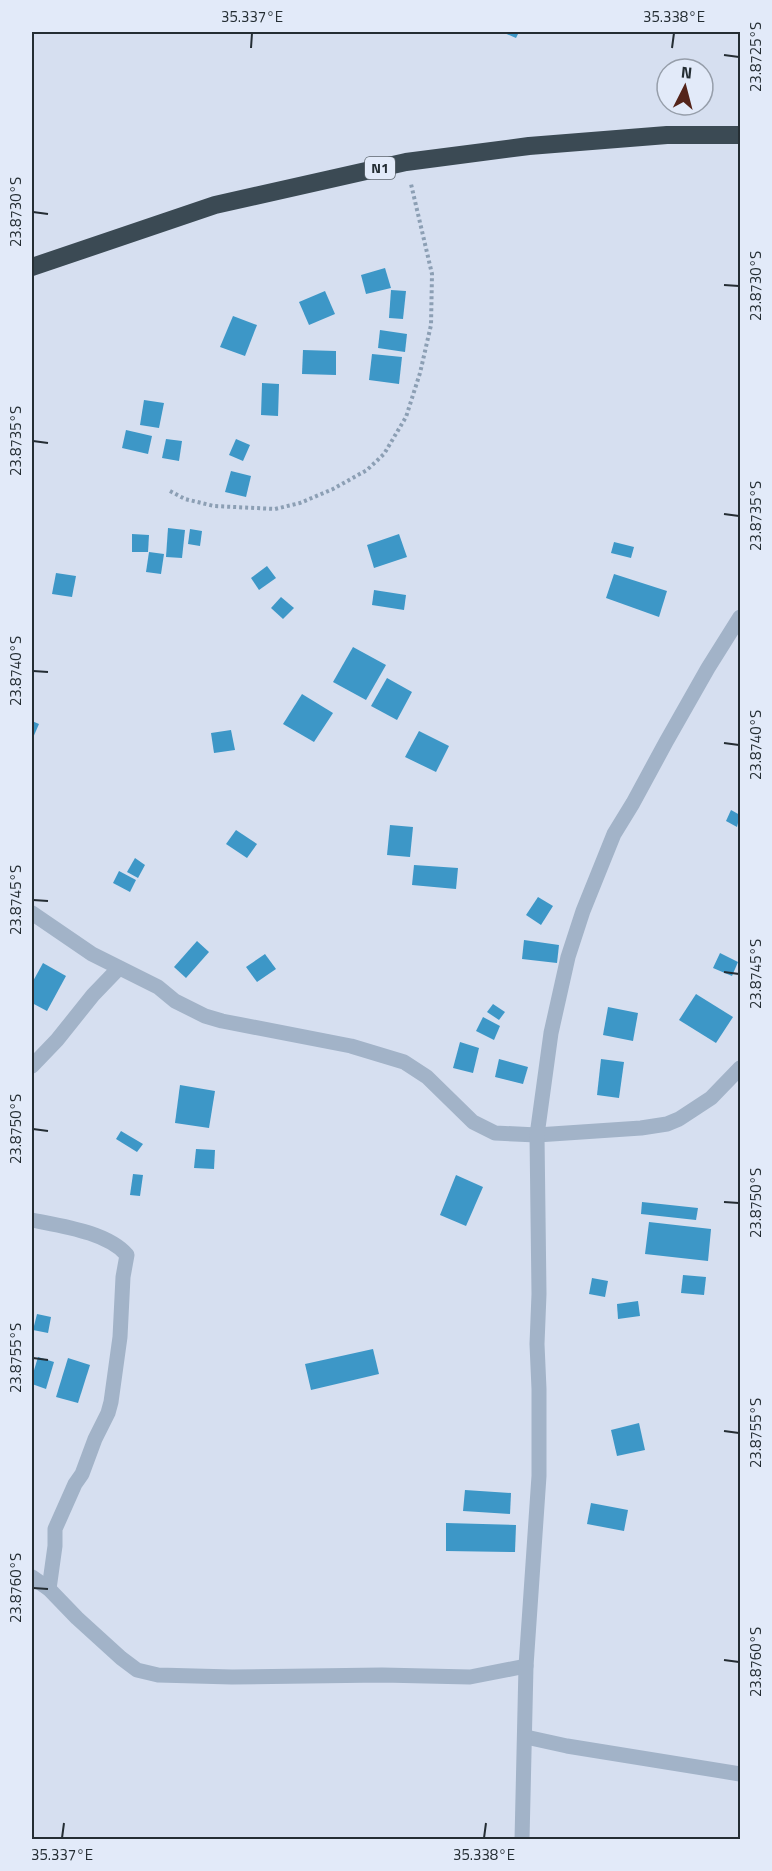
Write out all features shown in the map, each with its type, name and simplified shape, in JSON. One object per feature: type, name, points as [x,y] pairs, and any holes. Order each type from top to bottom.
[{"type":"highway","name":"N1","points":[[32,267],[215,205],[406,162],[529,146],[667,135],[741,135]]},
{"type":"street","points":[[522,1839],[526,1666],[539,1476],[537,1135],[551,1033],[568,957],[583,911],[614,834],[708,668],[741,617]]},
{"type":"street","points":[[32,913],[72,942],[158,987],[175,1001],[205,1016],[229,1023],[351,1046],[404,1062],[428,1077],[473,1122],[495,1133],[537,1135],[667,1124],[680,1119],[711,1098],[741,1068]]},
{"type":"street","points":[[32,1066],[118,968]]},
{"type":"street","points":[[32,1220],[84,1232],[118,1246],[127,1255],[123,1277],[120,1337],[111,1402],[82,1474],[55,1528],[49,1589]]},
{"type":"street","points":[[32,1577],[49,1589],[121,1658],[137,1670],[158,1676],[470,1677],[526,1666]]},
{"type":"street","points":[[525,1737],[741,1774]]},
{"type":"path","points":[[170,491],[185,500],[214,506],[275,509],[300,503],[333,489],[367,470],[384,454],[406,417],[420,373],[431,325],[432,274],[406,162]]},
{"type":"building","points":[[502,32],[519,32],[516,38]]},
{"type":"building","points":[[385,268],[391,288],[366,294],[361,275]]},
{"type":"building","points":[[391,290],[406,291],[403,319],[389,318]]},
{"type":"building","points":[[325,291],[335,314],[309,325],[299,302]]},
{"type":"building","points":[[233,316],[257,325],[245,356],[220,347]]},
{"type":"building","points":[[380,330],[407,334],[405,352],[378,348]]},
{"type":"building","points":[[303,350],[336,351],[336,375],[302,374]]},
{"type":"building","points":[[372,354],[402,357],[399,384],[369,380]]},
{"type":"building","points":[[262,383],[279,384],[278,416],[261,415]]},
{"type":"building","points":[[144,400],[164,403],[159,428],[140,425]]},
{"type":"building","points":[[126,430],[152,436],[148,454],[122,448]]},
{"type":"building","points":[[166,439],[182,441],[179,461],[162,458]]},
{"type":"building","points":[[236,439],[250,445],[243,461],[229,455]]},
{"type":"building","points":[[231,471],[251,476],[246,497],[225,492]]},
{"type":"building","points":[[168,528],[185,530],[182,558],[166,557]]},
{"type":"building","points":[[190,529],[202,531],[200,546],[188,544]]},
{"type":"building","points":[[132,534],[149,535],[148,552],[132,552]]},
{"type":"building","points":[[399,534],[407,557],[374,568],[367,545]]},
{"type":"building","points":[[614,542],[634,547],[631,558],[611,553]]},
{"type":"building","points":[[149,552],[164,554],[161,574],[146,572]]},
{"type":"building","points":[[267,566],[276,578],[259,590],[251,578]]},
{"type":"building","points":[[56,573],[76,576],[72,597],[52,594]]},
{"type":"building","points":[[614,574],[667,591],[659,617],[606,598]]},
{"type":"building","points":[[374,590],[406,595],[404,610],[372,605]]},
{"type":"building","points":[[281,597],[294,608],[283,619],[271,608]]},
{"type":"building","points":[[353,647],[386,665],[366,700],[333,682]]},
{"type":"building","points":[[387,678],[412,692],[397,720],[371,706]]},
{"type":"building","points":[[302,694],[333,713],[314,742],[283,724]]},
{"type":"building","points":[[32,721],[39,724],[32,740]]},
{"type":"building","points":[[231,730],[235,750],[214,753],[211,733]]},
{"type":"building","points":[[419,731],[449,746],[436,772],[405,757]]},
{"type":"building","points":[[731,810],[740,815],[737,827],[726,821]]},
{"type":"building","points":[[390,825],[413,827],[410,857],[387,855]]},
{"type":"building","points":[[236,830],[257,844],[247,858],[226,844]]},
{"type":"building","points":[[135,858],[145,865],[138,878],[127,872]]},
{"type":"building","points":[[414,865],[458,868],[456,889],[412,885]]},
{"type":"building","points":[[119,871],[136,880],[130,892],[113,883]]},
{"type":"building","points":[[538,897],[553,906],[541,925],[526,915]]},
{"type":"building","points":[[524,940],[559,945],[557,963],[522,959]]},
{"type":"building","points":[[197,941],[209,952],[186,978],[174,967]]},
{"type":"building","points":[[720,953],[738,962],[732,976],[713,968]]},
{"type":"building","points":[[265,954],[276,969],[257,982],[246,967]]},
{"type":"building","points":[[43,963],[66,976],[47,1011],[32,1003],[32,983]]},
{"type":"building","points":[[696,994],[733,1017],[716,1043],[679,1020]]},
{"type":"building","points":[[493,1004],[505,1012],[499,1020],[487,1012]]},
{"type":"building","points":[[608,1007],[638,1013],[633,1041],[603,1035]]},
{"type":"building","points":[[483,1017],[500,1026],[494,1040],[476,1031]]},
{"type":"building","points":[[460,1042],[479,1048],[473,1073],[453,1068]]},
{"type":"building","points":[[499,1059],[528,1067],[523,1084],[495,1077]]},
{"type":"building","points":[[601,1059],[624,1062],[619,1098],[597,1095]]},
{"type":"building","points":[[180,1085],[215,1091],[209,1128],[175,1123]]},
{"type":"building","points":[[121,1131],[143,1144],[137,1152],[116,1139]]},
{"type":"building","points":[[196,1149],[215,1150],[214,1169],[194,1168]]},
{"type":"building","points":[[133,1174],[143,1175],[140,1196],[130,1195]]},
{"type":"building","points":[[456,1175],[483,1187],[466,1226],[440,1215]]},
{"type":"building","points":[[642,1202],[698,1208],[696,1220],[641,1214]]},
{"type":"building","points":[[649,1222],[711,1229],[708,1261],[645,1254]]},
{"type":"building","points":[[683,1275],[706,1277],[704,1295],[681,1293]]},
{"type":"building","points":[[592,1278],[608,1281],[605,1297],[589,1294]]},
{"type":"building","points":[[638,1301],[640,1316],[618,1319],[617,1304]]},
{"type":"building","points":[[37,1314],[51,1317],[48,1333],[33,1330]]},
{"type":"building","points":[[373,1349],[379,1374],[311,1390],[305,1364]]},
{"type":"building","points":[[38,1357],[54,1362],[46,1389],[32,1384]]},
{"type":"building","points":[[68,1358],[90,1365],[78,1403],[56,1397]]},
{"type":"building","points":[[639,1423],[645,1450],[617,1456],[611,1430]]},
{"type":"building","points":[[465,1490],[511,1493],[510,1514],[463,1511]]},
{"type":"building","points":[[591,1503],[628,1510],[624,1531],[587,1524]]},
{"type":"building","points":[[446,1523],[516,1525],[515,1552],[446,1551]]}]
